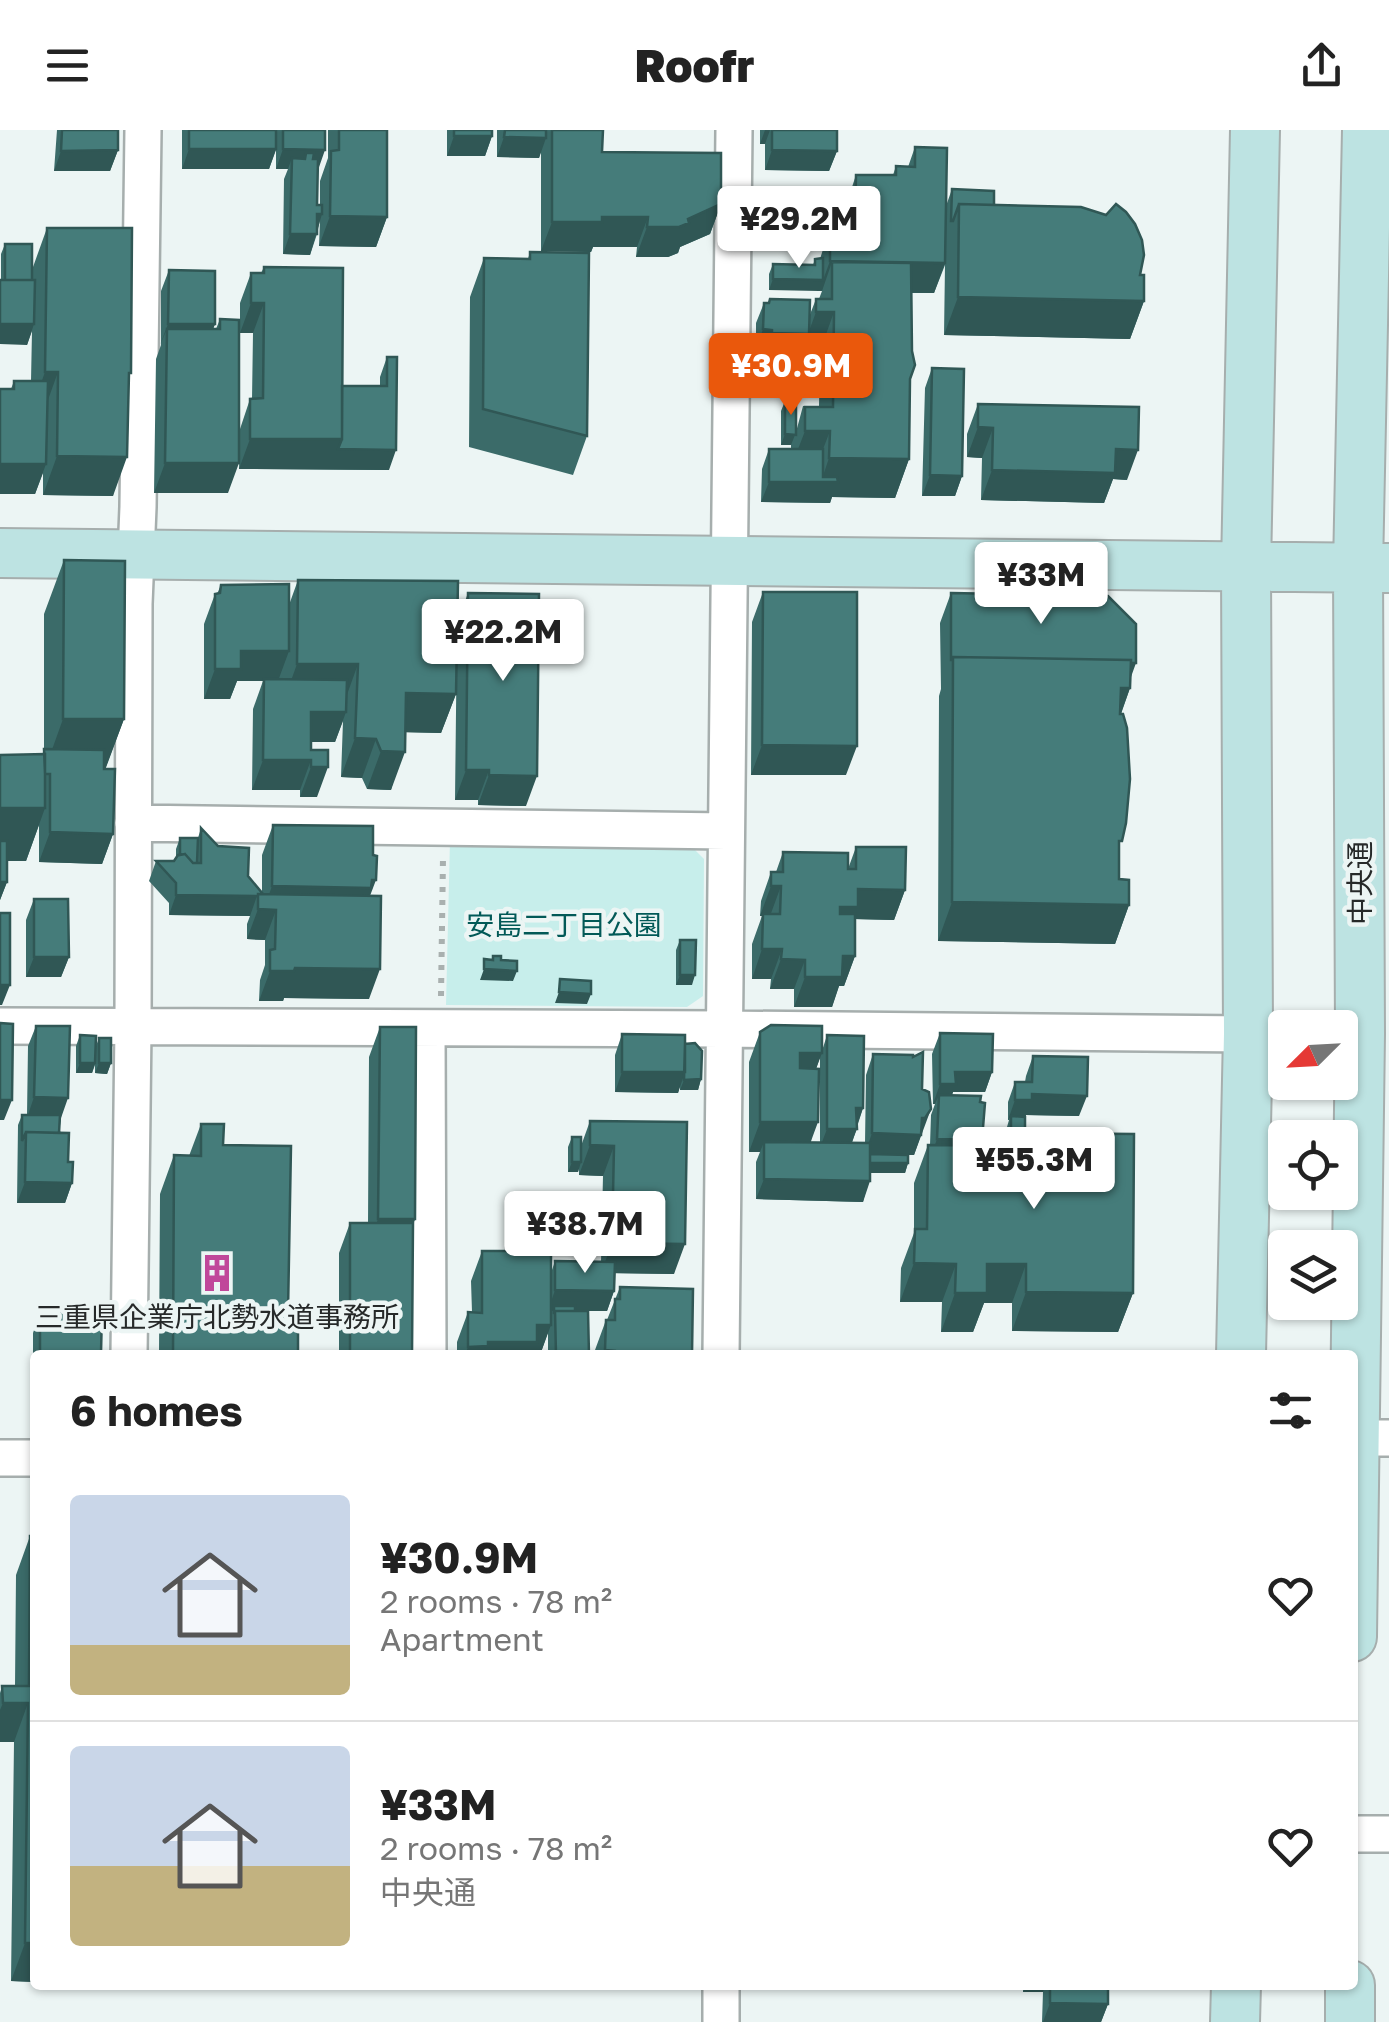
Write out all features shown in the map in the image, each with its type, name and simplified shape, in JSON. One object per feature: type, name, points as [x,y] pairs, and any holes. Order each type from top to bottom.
[{"type":"street","points":[[129,1350],[144,130]]},
{"type":"street","points":[[721,1350],[734,130]]},
{"type":"street","points":[[1240,1350],[1248,1034],[1246,567],[1256,130]]},
{"type":"street","name":"中央通","points":[[1358,1545],[1365,1438],[1375,1034],[1367,130]]},
{"type":"street","points":[[0,554],[1373,568]]},
{"type":"street","points":[[133,824],[726,831]]},
{"type":"street","points":[[0,1026],[1248,1034]]},
{"type":"street","points":[[428,1350],[434,1027]]},
{"type":"street","points":[[0,1458],[30,1458]]},
{"type":"street","points":[[1358,1834],[1389,1834]]},
{"type":"street","points":[[721,1990],[721,2022]]},
{"type":"street","points":[[1236,1990],[1236,2022]]},
{"type":"street","points":[[1350,1990],[1350,2022]]},
{"type":"path","points":[[434,1027],[444,827]]},
{"type":"green space","name":"安島二丁目公園","points":[[450,840],[692,847],[704,859],[703,996],[687,1007],[446,1005]]},
{"type":"building","points":[[62,130],[118,130],[118,150],[61,151]]},
{"type":"building","points":[[189,130],[276,130],[276,149],[189,149]]},
{"type":"building","points":[[283,130],[325,130],[325,150],[283,149]]},
{"type":"building","points":[[339,130],[387,130],[387,217],[330,216],[331,151],[339,150]]},
{"type":"building","points":[[454,130],[492,130],[492,136],[454,136]]},
{"type":"building","points":[[505,130],[546,130],[546,138],[504,137]]},
{"type":"building","points":[[552,130],[603,130],[602,152],[721,153],[721,204],[679,227],[647,227],[648,217],[552,222]]},
{"type":"building","points":[[772,130],[837,130],[837,151],[772,150]]},
{"type":"building","points":[[915,147],[947,148],[945,263],[830,261],[830,227],[855,227],[856,175],[896,175],[896,166],[915,167]]},
{"type":"building","points":[[306,153],[314,153],[313,159],[318,159],[317,205],[322,205],[322,214],[317,214],[317,234],[290,234],[292,158],[305,159]]},
{"type":"building","points":[[952,189],[994,191],[994,205],[959,204],[951,221]]},
{"type":"building","points":[[959,204],[1081,207],[1106,215],[1116,204],[1135,224],[1142,240],[1140,275],[1144,275],[1144,301],[958,297]]},
{"type":"building","points":[[47,228],[132,228],[127,457],[57,456],[58,372],[45,372]]},
{"type":"building","points":[[5,244],[32,244],[32,280],[5,280]]},
{"type":"building","points":[[530,252],[589,253],[587,436],[483,409],[484,258],[530,259]]},
{"type":"building","points":[[823,258],[823,280],[773,279],[773,264],[815,265],[815,259]]},
{"type":"building","points":[[832,262],[911,263],[915,365],[910,379],[909,459],[829,458],[830,431],[805,431],[805,407],[833,407],[834,312],[816,312],[816,299],[832,299]]},
{"type":"building","points":[[264,267],[343,268],[342,439],[250,439],[250,399],[263,398],[264,303],[251,303],[251,273],[264,273]]},
{"type":"building","points":[[169,270],[215,271],[215,324],[168,324]]},
{"type":"building","points":[[0,280],[35,280],[34,324],[0,324]]},
{"type":"building","points":[[770,299],[810,300],[809,334],[772,333],[763,329],[764,303]]},
{"type":"building","points":[[220,319],[239,320],[239,463],[165,463],[167,329],[220,329]]},
{"type":"building","points":[[387,357],[397,357],[396,450],[338,449],[342,439],[342,386],[387,386]]},
{"type":"building","points":[[932,368],[964,369],[962,476],[930,475]]},
{"type":"building","points":[[14,381],[48,381],[46,464],[0,464],[0,389],[14,389]]},
{"type":"building","points":[[785,401],[796,401],[796,435],[785,434]]},
{"type":"building","points":[[978,404],[1139,407],[1138,450],[1116,449],[1115,473],[992,470],[993,428],[978,427]]},
{"type":"building","points":[[769,449],[823,449],[823,477],[837,477],[838,482],[769,482]]},
{"type":"building","points":[[64,560],[125,561],[124,719],[63,719]]},
{"type":"building","points":[[298,580],[458,581],[456,694],[406,693],[405,752],[381,751],[376,739],[355,738],[358,664],[297,664]]},
{"type":"building","points":[[289,584],[289,651],[241,651],[241,669],[215,669],[215,594],[220,593],[221,585]]},
{"type":"building","points":[[763,592],[857,592],[857,746],[762,745]]},
{"type":"building","points":[[468,593],[539,594],[537,776],[489,775],[489,770],[466,770]]},
{"type":"building","points":[[951,593],[1108,596],[1136,624],[1136,663],[953,657],[951,660]]},
{"type":"building","points":[[953,657],[1131,660],[1130,688],[1121,688],[1120,714],[1127,728],[1130,779],[1126,823],[1119,841],[1119,879],[1129,880],[1129,905],[952,902]]},
{"type":"building","points":[[264,679],[347,680],[346,712],[311,712],[311,750],[328,750],[328,767],[311,767],[311,760],[263,760]]},
{"type":"building","points":[[44,749],[104,750],[104,769],[115,769],[113,834],[50,832],[50,774],[45,774]]},
{"type":"building","points":[[45,754],[45,808],[0,808],[0,755]]},
{"type":"building","points":[[273,825],[373,826],[376,880],[372,880],[371,888],[272,886]]},
{"type":"building","points":[[201,828],[218,846],[249,848],[248,876],[263,894],[176,895],[176,883],[156,861],[174,861],[185,854],[193,863],[201,863]]},
{"type":"building","points":[[180,838],[198,838],[197,863],[185,854],[180,855]]},
{"type":"building","points":[[0,841],[7,841],[7,882],[0,882]]},
{"type":"building","points":[[856,847],[906,847],[905,890],[858,889],[858,907],[840,907],[840,914],[855,914],[855,956],[843,956],[842,977],[805,977],[805,960],[781,959],[782,949],[762,949],[763,914],[780,914],[781,886],[771,886],[771,872],[783,872],[783,852],[848,853],[848,869],[856,869]]},
{"type":"building","points":[[258,894],[381,896],[380,969],[270,971],[276,910],[258,909]]},
{"type":"building","points":[[34,899],[68,899],[69,957],[34,957]]},
{"type":"building","points":[[0,913],[10,913],[10,985],[0,985]]},
{"type":"building","points":[[680,940],[696,940],[695,975],[680,975]]},
{"type":"building","points":[[493,956],[517,961],[517,971],[484,969],[484,959],[493,960]]},
{"type":"building","points":[[560,979],[591,981],[591,994],[559,992]]},
{"type":"building","points":[[0,1023],[13,1024],[12,1100],[0,1100]]},
{"type":"building","points":[[771,1025],[822,1026],[822,1053],[800,1053],[800,1068],[819,1069],[818,1122],[760,1122],[760,1032]]},
{"type":"building","points":[[36,1026],[70,1026],[68,1098],[34,1097]]},
{"type":"building","points":[[380,1027],[416,1027],[415,1219],[378,1219]]},
{"type":"building","points":[[940,1033],[993,1034],[992,1072],[955,1072],[956,1084],[940,1084]]},
{"type":"building","points":[[622,1034],[685,1035],[685,1072],[622,1072]]},
{"type":"building","points":[[80,1035],[96,1036],[95,1063],[80,1063]]},
{"type":"building","points":[[827,1035],[864,1036],[863,1108],[856,1108],[857,1129],[827,1129]]},
{"type":"building","points":[[99,1038],[111,1038],[111,1063],[99,1063]]},
{"type":"building","points":[[695,1043],[702,1051],[701,1079],[684,1080],[685,1044]]},
{"type":"building","points":[[923,1052],[922,1089],[929,1092],[931,1109],[922,1118],[921,1135],[872,1133],[873,1054],[913,1057]]},
{"type":"building","points":[[1033,1056],[1088,1057],[1087,1096],[1032,1094],[1032,1100],[1015,1100],[1015,1082],[1032,1082]]},
{"type":"building","points":[[939,1095],[981,1096],[980,1102],[985,1103],[982,1140],[937,1139]]},
{"type":"building","points":[[22,1115],[60,1115],[59,1133],[26,1132],[22,1141]]},
{"type":"building","points":[[1011,1116],[1025,1117],[1023,1146],[1011,1145]]},
{"type":"building","points":[[590,1121],[687,1122],[685,1244],[612,1243],[614,1146],[590,1145]]},
{"type":"building","name":"三重県企業庁北勢水道事務所","points":[[201,1124],[224,1124],[223,1145],[291,1146],[288,1312],[298,1312],[298,1350],[173,1350],[174,1155],[201,1156]]},
{"type":"building","points":[[26,1132],[69,1133],[72,1183],[25,1182]]},
{"type":"building","points":[[1027,1133],[1134,1134],[1133,1293],[1026,1292],[1026,1264],[987,1264],[987,1293],[955,1293],[956,1264],[914,1263],[915,1229],[927,1229],[928,1145],[1028,1146]]},
{"type":"building","points":[[572,1137],[581,1137],[581,1162],[572,1162]]},
{"type":"building","points":[[764,1142],[870,1143],[870,1181],[764,1179]]},
{"type":"building","points":[[870,1154],[908,1155],[908,1163],[870,1163]]},
{"type":"building","points":[[350,1223],[413,1223],[412,1350],[350,1350]]},
{"type":"building","points":[[482,1251],[551,1251],[551,1325],[537,1325],[537,1342],[488,1342],[488,1346],[468,1347],[468,1312],[482,1313]]},
{"type":"building","points":[[555,1261],[615,1262],[614,1291],[555,1290]]},
{"type":"building","points":[[620,1287],[693,1289],[692,1350],[605,1350],[606,1320],[615,1320],[615,1299],[620,1299]]},
{"type":"building","points":[[554,1306],[575,1306],[575,1311],[554,1314]]},
{"type":"building","points":[[58,1308],[96,1308],[96,1312],[102,1312],[101,1350],[40,1350],[40,1312],[58,1313]]},
{"type":"building","points":[[555,1311],[588,1311],[589,1350],[556,1350]]},
{"type":"building","points":[[30,1536],[30,1943],[25,1943],[28,1703],[3,1703],[2,1686],[29,1686]]},
{"type":"building","points":[[1050,1990],[1108,1990],[1108,2004],[1050,2003]]},
{"type":"place","name":"三重県企業庁北勢水道事務所","points":[[217,1273]]}]
